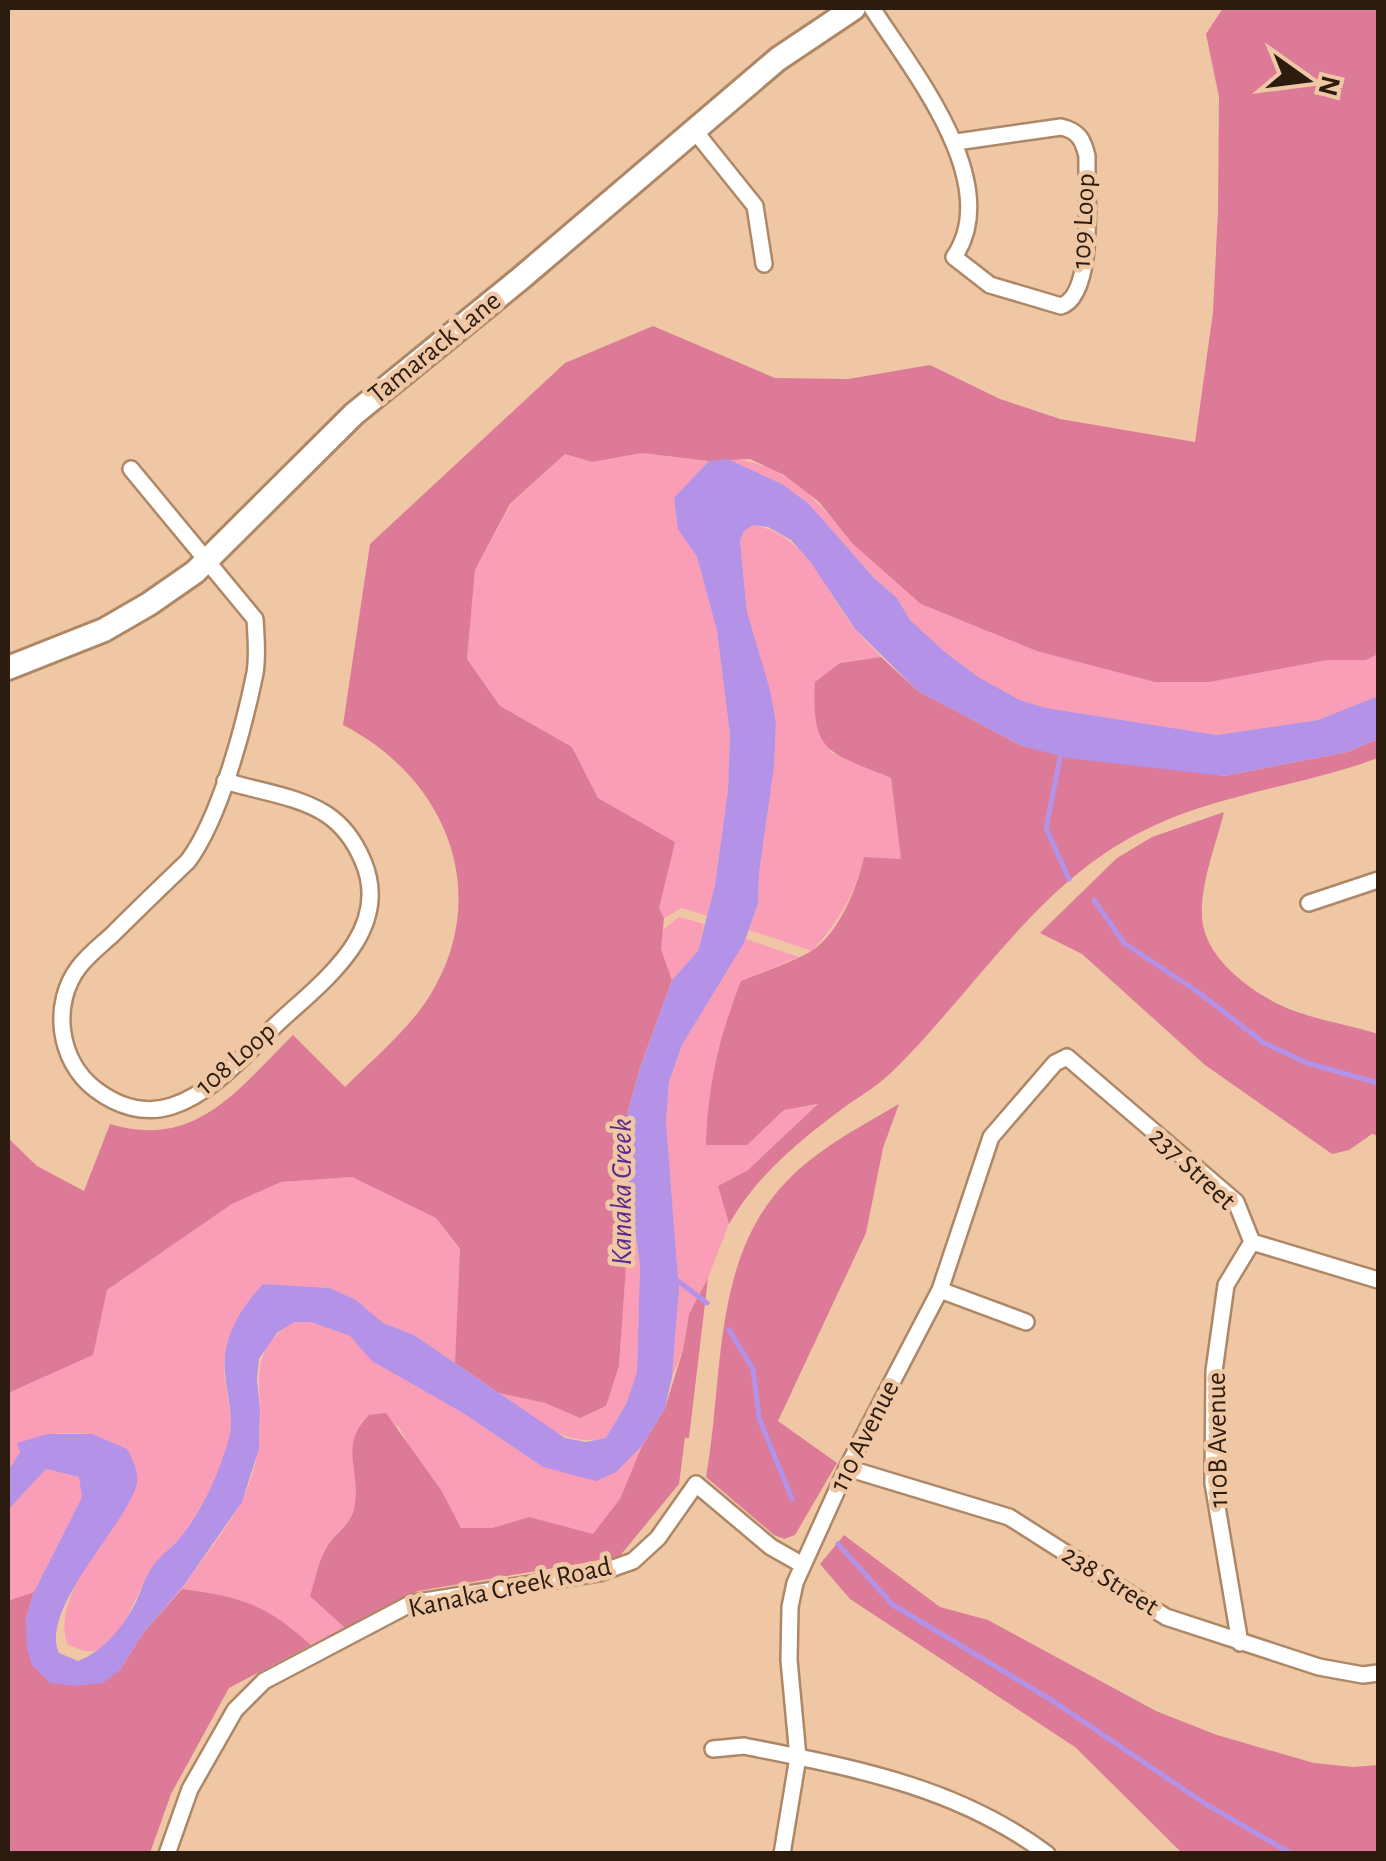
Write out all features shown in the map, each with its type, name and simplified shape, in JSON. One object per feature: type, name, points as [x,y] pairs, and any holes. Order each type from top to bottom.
[{"type":"street","name":"Tamarack Lane","points":[[8,668],[116,624],[209,560],[345,422],[605,208],[778,59],[854,8]]},
{"type":"street","points":[[872,8],[956,142]]},
{"type":"street","name":"109 Loop","points":[[1061,127],[1073,129],[1082,139],[1087,156],[1084,275],[1076,296],[1060,306],[990,285],[948,257],[966,234],[969,199],[956,142],[1061,127]]},
{"type":"street","points":[[694,130],[756,206],[764,264]]},
{"type":"street","name":"108 Loop","points":[[131,469],[255,619],[257,645],[255,671],[211,825],[194,852],[80,966],[64,996],[64,1040],[74,1066],[88,1084],[127,1107],[160,1109],[192,1098],[340,966],[362,931],[369,901],[367,871],[342,827],[309,806],[225,781]]},
{"type":"street","points":[[1309,903],[1378,880]]},
{"type":"street","name":"237 Street","points":[[1066,1057],[1236,1202],[1252,1242],[1378,1280]]},
{"type":"street","name":"110 Avenue","points":[[782,1854],[798,1757],[789,1646],[790,1606],[801,1564],[940,1290],[991,1137],[1050,1069],[1066,1057]]},
{"type":"street","name":"110B Avenue","points":[[1240,1643],[1213,1484],[1214,1371],[1226,1285],[1252,1242]]},
{"type":"street","points":[[940,1290],[1026,1322]]},
{"type":"street","name":"238 Street","points":[[847,1468],[1009,1517],[1166,1617],[1318,1667],[1363,1675],[1378,1673]]},
{"type":"street","name":"Kanaka Creek Road","points":[[167,1854],[190,1789],[234,1710],[264,1681],[412,1603],[599,1574],[633,1561],[658,1538],[696,1484],[770,1548],[801,1564]]},
{"type":"street","points":[[713,1749],[744,1746],[930,1790],[966,1803],[1048,1854]]},
{"type":"shaded area","points":[[1223,8],[1378,8],[1378,654],[1366,660],[1327,660],[1209,682],[1155,682],[1037,651],[921,604],[852,543],[819,502],[784,475],[750,459],[709,461],[642,453],[592,462],[565,454],[510,504],[475,570],[467,659],[500,706],[572,747],[598,798],[675,842],[659,908],[664,918],[661,949],[672,980],[640,1068],[621,1137],[630,1209],[619,1366],[606,1406],[580,1418],[545,1403],[499,1393],[455,1363],[460,1249],[436,1218],[352,1177],[281,1182],[232,1204],[107,1290],[93,1355],[8,1393],[8,1138],[37,1166],[84,1191],[110,1124],[140,1130],[167,1129],[191,1122],[234,1094],[293,1035],[345,1087],[420,1009],[448,958],[457,918],[458,879],[449,842],[433,807],[409,775],[379,748],[343,725],[370,544],[565,363],[653,326],[775,378],[848,379],[930,365],[1000,399],[1060,419],[1195,442],[1213,312],[1218,211],[1219,97],[1206,34]]},
{"type":"shaded area","points":[[642,453],[709,461],[674,499],[678,528],[697,557],[717,631],[730,735],[728,790],[707,916],[682,908],[664,918],[658,908],[674,842],[598,798],[572,747],[500,706],[467,659],[475,570],[511,504],[565,454],[592,462]]},
{"type":"shaded area","points":[[728,459],[748,461],[783,475],[813,499],[852,543],[1327,660],[1366,660],[1378,654],[1378,696],[1318,720],[1217,735],[1046,708],[1020,700],[978,677],[910,620],[897,598],[874,578],[809,504],[782,484]]},
{"type":"shaded area","points":[[728,459],[782,484],[809,504],[874,578],[897,598],[910,620],[978,677],[1020,700],[1046,708],[1217,735],[1318,720],[1378,696],[1378,739],[1347,752],[1224,776],[1068,758],[1022,746],[918,691],[855,629],[791,540],[768,527],[753,525],[744,531],[740,541],[747,612],[776,724],[774,767],[758,904],[744,943],[682,1045],[669,1082],[666,1122],[679,1290],[672,1377],[665,1408],[642,1446],[616,1472],[596,1481],[543,1467],[463,1413],[372,1361],[350,1336],[311,1322],[294,1322],[277,1333],[259,1359],[259,1449],[242,1502],[182,1588],[143,1633],[120,1670],[103,1683],[50,1683],[32,1665],[26,1618],[34,1592],[82,1497],[79,1477],[46,1469],[8,1510],[8,1471],[20,1452],[17,1443],[48,1434],[92,1434],[127,1449],[135,1467],[137,1482],[128,1504],[71,1592],[61,1615],[56,1635],[59,1653],[78,1661],[104,1645],[119,1629],[152,1567],[187,1529],[208,1493],[230,1434],[225,1373],[229,1336],[263,1284],[330,1288],[356,1300],[383,1323],[414,1335],[565,1438],[586,1442],[606,1438],[626,1404],[637,1372],[640,1266],[621,1137],[640,1068],[672,980],[698,951],[715,885],[728,790],[730,735],[717,631],[697,557],[678,529],[674,498],[709,461]]},
{"type":"shaded area","points":[[753,525],[771,530],[801,552],[854,628],[881,657],[840,663],[830,752],[891,778],[901,859],[864,857],[844,907],[812,951],[749,930],[758,904],[776,724],[747,612],[740,541],[744,531]]},
{"type":"shaded area","points":[[881,657],[918,691],[1022,746],[1224,776],[1347,752],[1378,739],[1378,758],[1197,809],[1139,833],[1102,855],[1069,881],[1008,941],[894,1070],[781,1159],[753,1189],[729,1224],[718,1186],[748,1170],[818,1104],[784,1110],[747,1145],[706,1145],[716,1061],[741,981],[819,946],[845,911],[864,857],[901,859],[891,778],[829,748],[821,738],[815,706],[815,682],[840,663]]},
{"type":"shaded area","points":[[1224,812],[1202,905],[1205,933],[1212,948],[1234,974],[1275,1003],[1378,1034],[1378,1136],[1372,1134],[1349,1150],[1332,1154],[1205,1065],[1082,954],[1040,933],[1117,858],[1152,837]]},
{"type":"shaded area","points":[[679,917],[704,924],[698,951],[672,980],[661,949],[663,930]]},
{"type":"shaded area","points":[[746,939],[799,957],[741,981],[747,1145],[784,1110],[820,1104],[748,1170],[718,1186],[729,1224],[689,1314],[683,1350],[672,1377],[679,1290],[666,1122],[669,1082],[682,1045]]},
{"type":"shaded area","points":[[899,1104],[883,1148],[866,1233],[778,1421],[837,1463],[795,1535],[784,1539],[774,1535],[706,1477],[732,1284],[744,1247],[762,1213],[786,1182],[825,1149]]},
{"type":"shaded area","points":[[352,1177],[436,1218],[460,1250],[455,1363],[414,1335],[383,1323],[356,1300],[330,1288],[263,1284],[240,1313],[229,1335],[224,1372],[230,1431],[222,1464],[203,1503],[182,1535],[151,1569],[128,1614],[106,1645],[93,1651],[68,1645],[64,1629],[72,1593],[123,1509],[92,1434],[42,1437],[25,1448],[8,1471],[8,1393],[92,1355],[107,1290],[232,1204],[281,1182]]},
{"type":"shaded area","points":[[630,1209],[640,1266],[637,1372],[626,1404],[606,1438],[576,1439],[549,1429],[499,1393],[545,1403],[580,1418],[606,1406],[619,1366]]},
{"type":"shaded area","points":[[708,1278],[689,1438],[685,1438],[679,1484],[619,1557],[418,1591],[345,1628],[310,1596],[325,1550],[353,1512],[356,1484],[352,1449],[359,1427],[369,1415],[386,1413],[441,1490],[461,1528],[492,1528],[529,1517],[593,1534],[620,1499],[642,1446],[665,1408],[683,1350],[689,1314]]},
{"type":"shaded area","points":[[294,1321],[311,1322],[350,1336],[373,1361],[463,1413],[543,1467],[616,1472],[642,1446],[620,1500],[593,1535],[529,1517],[492,1528],[461,1528],[399,1427],[369,1415],[359,1427],[352,1449],[356,1484],[353,1511],[325,1549],[311,1595],[345,1628],[311,1645],[266,1611],[221,1595],[182,1589],[227,1525],[249,1484],[260,1437],[262,1359],[272,1340]]},
{"type":"shaded area","points":[[46,1469],[80,1477],[82,1497],[34,1592],[8,1601],[8,1510]]},
{"type":"shaded area","points":[[844,1535],[940,1607],[988,1620],[1156,1711],[1217,1735],[1314,1763],[1378,1765],[1378,1853],[1182,1853],[1075,1747],[850,1599],[820,1564]]},
{"type":"shaded area","points":[[182,1589],[221,1595],[266,1611],[311,1645],[229,1688],[171,1794],[150,1853],[8,1853],[8,1601],[34,1592],[26,1618],[32,1665],[120,1670],[143,1633]]},
{"type":"waterway","points":[[1061,753],[1046,828],[1069,879]]},
{"type":"waterway","points":[[1094,900],[1124,943],[1198,992],[1264,1043],[1307,1063],[1378,1083]]},
{"type":"waterway","points":[[674,1278],[707,1303]]},
{"type":"waterway","points":[[729,1330],[753,1369],[759,1418],[792,1499]]},
{"type":"waterway","points":[[838,1544],[893,1605],[1053,1701],[1204,1803],[1292,1854]]},
{"type":"water label","name":"Kanaka Creek","points":[[622,1192]]}]
